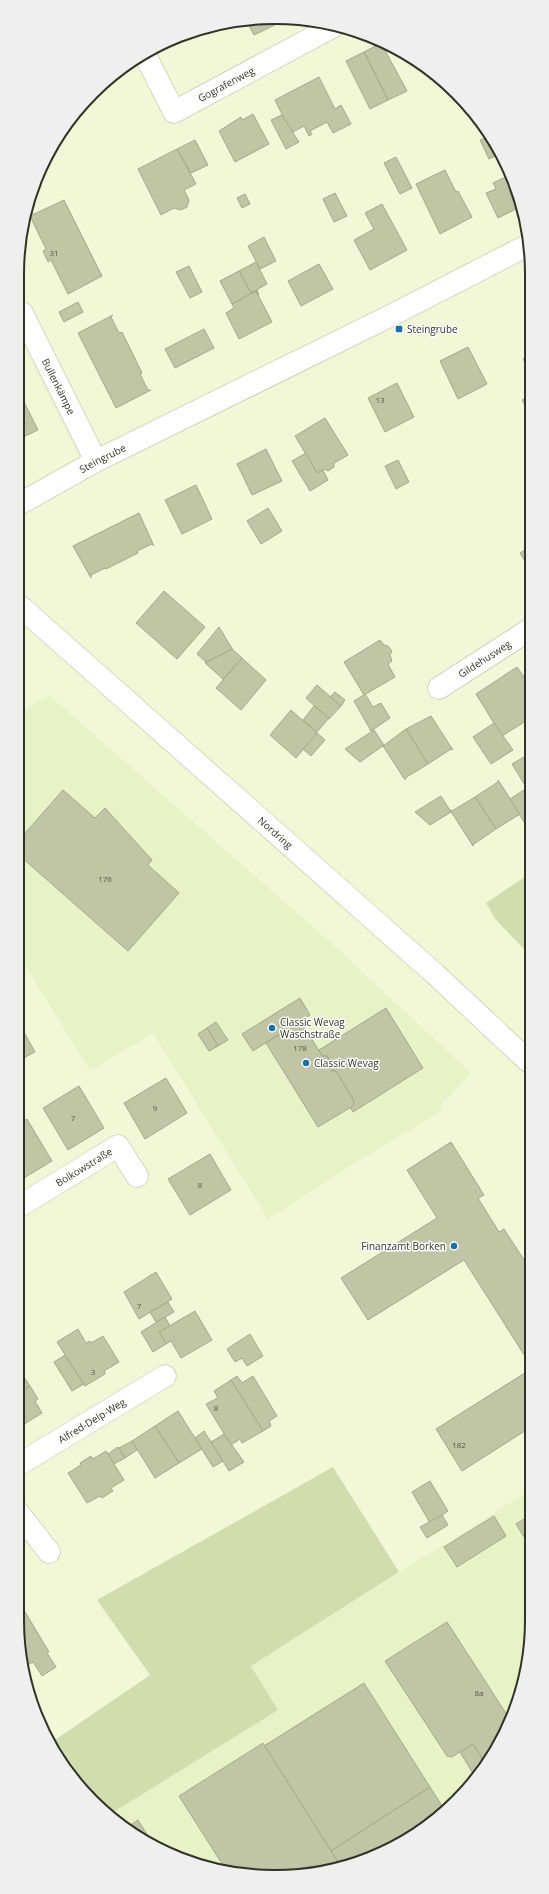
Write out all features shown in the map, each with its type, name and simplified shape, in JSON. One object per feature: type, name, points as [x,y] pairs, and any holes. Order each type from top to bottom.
[{"type":"street","name":"Gografenweg","points":[[147,59],[174,112],[327,30]]},
{"type":"street","name":"Steingrube","points":[[24,501],[96,461],[392,315],[523,247]]},
{"type":"street","name":"Bullenkämpe","points":[[24,316],[96,461]]},
{"type":"street","name":"Nordring","points":[[24,610],[435,974],[525,1057]]},
{"type":"street","name":"Gildehusweg","points":[[439,688],[525,633]]},
{"type":"street","name":"Bolkowstraße","points":[[24,1203],[118,1146],[138,1176]]},
{"type":"street","name":"Alfred-Delp-Weg","points":[[24,1461],[165,1376]]},
{"type":"street","points":[[24,1520],[48,1552]]},
{"type":"shaded area","points":[[50,696],[329,941],[471,1073],[440,1106],[443,1110],[371,1153],[268,1219],[153,1033],[90,1071],[24,963],[24,709]]},
{"type":"shaded area","points":[[525,877],[525,950],[495,919],[486,903]]},
{"type":"shaded area","points":[[333,1467],[399,1572],[251,1666],[278,1710],[114,1812],[86,1785],[66,1759],[55,1740],[150,1675],[97,1600]]},
{"type":"shaded area","points":[[525,1493],[525,1620],[523,1652],[512,1700],[499,1730],[483,1759],[452,1797],[414,1828],[385,1844],[355,1857],[307,1868],[274,1870],[242,1868],[194,1857],[149,1836],[135,1828],[114,1812],[277,1710],[251,1666]]},
{"type":"building","points":[[275,24],[275,25],[254,35],[249,26]]},
{"type":"building","points":[[376,46],[385,50],[407,91],[388,100],[364,52]]},
{"type":"building","points":[[364,52],[388,100],[370,109],[346,61]]},
{"type":"building","points":[[319,77],[335,109],[341,105],[351,124],[333,133],[327,122],[310,131],[312,134],[309,136],[304,126],[291,133],[275,100]]},
{"type":"building","points":[[253,114],[269,144],[235,162],[219,131],[241,117],[242,120]]},
{"type":"building","points":[[282,115],[299,142],[286,149],[271,120]]},
{"type":"building","points":[[485,138],[495,156],[489,159],[480,140]]},
{"type":"building","points":[[195,140],[208,165],[191,173],[177,149]]},
{"type":"building","points":[[177,149],[196,184],[184,190],[189,200],[187,207],[181,210],[174,208],[161,215],[138,169]]},
{"type":"building","points":[[396,157],[412,188],[400,194],[384,163]]},
{"type":"building","points":[[445,170],[456,192],[458,191],[472,217],[440,234],[416,184]]},
{"type":"building","points":[[505,177],[516,209],[498,218],[486,193],[496,189],[493,183]]},
{"type":"building","points":[[335,193],[347,216],[334,222],[323,199]]},
{"type":"building","points":[[245,194],[250,204],[242,208],[237,198]]},
{"type":"building","points":[[64,200],[102,276],[68,294],[51,260],[48,262],[43,251],[46,249],[31,218],[32,215]]},
{"type":"building","points":[[382,204],[407,250],[370,270],[354,240],[374,229],[365,213]]},
{"type":"building","points":[[264,237],[276,261],[260,269],[248,246]]},
{"type":"building","points":[[256,262],[267,284],[251,293],[239,271]]},
{"type":"building","points":[[319,264],[333,289],[301,306],[288,281]]},
{"type":"building","points":[[189,266],[202,292],[190,298],[176,272]]},
{"type":"building","points":[[239,271],[251,293],[257,290],[259,295],[256,291],[232,304],[220,281]]},
{"type":"building","points":[[256,291],[272,322],[239,339],[226,313],[234,308],[232,304]]},
{"type":"building","points":[[78,302],[83,312],[64,322],[59,312]]},
{"type":"building","points":[[113,315],[111,317],[119,333],[122,332],[142,373],[140,374],[148,390],[151,390],[116,408],[78,333]]},
{"type":"building","points":[[204,329],[214,348],[175,368],[165,349]]},
{"type":"building","points":[[468,347],[487,384],[458,399],[440,361]]},
{"type":"building","points":[[397,383],[414,417],[385,432],[368,398]]},
{"type":"building","points":[[24,402],[38,430],[24,437]]},
{"type":"building","points":[[325,418],[348,455],[334,463],[334,467],[328,471],[324,469],[317,473],[295,436]]},
{"type":"building","points":[[266,449],[282,481],[252,495],[237,464]]},
{"type":"building","points":[[306,453],[317,473],[323,470],[328,480],[310,491],[292,461]]},
{"type":"building","points":[[398,460],[409,482],[396,489],[385,466]]},
{"type":"building","points":[[196,485],[212,519],[182,534],[165,500]]},
{"type":"building","points":[[268,508],[282,531],[261,544],[247,521]]},
{"type":"building","points":[[139,513],[154,546],[152,544],[137,551],[138,553],[91,575],[91,578],[73,546]]},
{"type":"building","points":[[525,550],[525,561],[520,553]]},
{"type":"building","points":[[164,591],[205,627],[177,659],[136,623]]},
{"type":"building","points":[[219,627],[233,650],[206,662],[197,654]]},
{"type":"building","points":[[380,640],[392,651],[390,655],[392,661],[388,664],[395,677],[364,695],[344,662]]},
{"type":"building","points":[[232,649],[242,658],[223,679],[205,663]]},
{"type":"building","points":[[242,658],[266,680],[241,710],[216,688]]},
{"type":"building","points":[[517,667],[525,678],[525,722],[502,736],[476,694]]},
{"type":"building","points":[[317,685],[341,706],[329,719],[306,698]]},
{"type":"building","points":[[335,692],[345,700],[341,706],[330,697]]},
{"type":"building","points":[[365,694],[373,707],[381,703],[390,718],[371,731],[354,701]]},
{"type":"building","points":[[314,706],[329,718],[317,732],[303,720]]},
{"type":"building","points":[[291,710],[317,733],[296,758],[270,735]]},
{"type":"building","points":[[431,716],[453,750],[451,749],[428,764],[406,729]]},
{"type":"building","points":[[494,723],[513,750],[491,764],[473,737]]},
{"type":"building","points":[[406,729],[428,764],[405,778],[405,780],[383,746]]},
{"type":"building","points":[[374,730],[384,745],[360,762],[345,749]]},
{"type":"building","points":[[317,733],[325,740],[311,756],[303,749]]},
{"type":"building","points":[[525,756],[525,785],[512,764]]},
{"type":"building","points":[[498,780],[520,814],[496,829],[475,797],[498,782]]},
{"type":"building","points":[[525,789],[525,821],[524,822],[510,799]]},
{"type":"building","points":[[63,790],[95,818],[105,808],[152,860],[148,865],[179,893],[128,951],[24,860],[24,834]]},
{"type":"building","points":[[441,796],[451,812],[430,825],[415,812]]},
{"type":"building","points":[[475,797],[496,829],[473,846],[450,810],[452,811]]},
{"type":"building","name":"Classic Wevag Waschstraße","points":[[300,998],[310,1015],[253,1051],[242,1034]]},
{"type":"building","points":[[386,1008],[423,1068],[353,1112],[350,1107],[354,1101],[336,1071],[332,1071],[327,1064],[329,1060],[327,1056],[322,1056],[319,1050]]},
{"type":"building","points":[[301,1021],[322,1056],[327,1056],[329,1060],[327,1064],[332,1071],[336,1071],[354,1101],[353,1106],[318,1127],[266,1043]]},
{"type":"building","points":[[216,1022],[228,1040],[218,1046],[207,1028]]},
{"type":"building","points":[[207,1028],[218,1046],[209,1051],[198,1034]]},
{"type":"building","points":[[24,1032],[35,1052],[24,1058]]},
{"type":"building","points":[[166,1078],[187,1113],[145,1139],[124,1103]]},
{"type":"building","points":[[79,1086],[104,1128],[68,1150],[43,1108]]},
{"type":"building","points":[[27,1119],[52,1161],[24,1178],[24,1121]]},
{"type":"building","name":"Finanzamt Borken","points":[[451,1142],[484,1195],[478,1198],[499,1232],[504,1229],[525,1261],[525,1356],[464,1260],[368,1320],[341,1278],[437,1218],[407,1170]]},
{"type":"building","points":[[210,1154],[231,1190],[190,1215],[168,1179]]},
{"type":"building","points":[[156,1272],[172,1299],[139,1319],[124,1292]]},
{"type":"building","points":[[168,1302],[174,1312],[156,1322],[150,1312]]},
{"type":"building","points":[[195,1311],[212,1340],[181,1358],[171,1341],[166,1344],[159,1332]]},
{"type":"building","points":[[165,1317],[170,1326],[159,1332],[166,1344],[153,1352],[141,1332]]},
{"type":"building","points":[[78,1329],[86,1343],[90,1341],[91,1343],[103,1336],[119,1362],[104,1371],[105,1374],[85,1386],[57,1342]]},
{"type":"building","points":[[250,1334],[263,1356],[247,1366],[242,1358],[235,1362],[227,1349]]},
{"type":"building","points":[[65,1355],[84,1384],[72,1391],[54,1362]]},
{"type":"building","points":[[525,1373],[525,1431],[462,1471],[436,1429]]},
{"type":"building","points":[[237,1376],[242,1383],[253,1376],[277,1416],[269,1421],[271,1426],[263,1431],[231,1380]]},
{"type":"building","points":[[24,1377],[30,1386],[24,1390]]},
{"type":"building","points":[[231,1380],[263,1431],[242,1443],[240,1439],[231,1445],[206,1404],[218,1398],[214,1391]]},
{"type":"building","points":[[30,1386],[38,1399],[35,1401],[42,1413],[24,1424],[24,1390]]},
{"type":"building","points":[[178,1411],[202,1449],[179,1463],[155,1426]]},
{"type":"building","points":[[155,1426],[179,1463],[155,1478],[132,1441]]},
{"type":"building","points":[[204,1431],[223,1461],[213,1467],[195,1438]]},
{"type":"building","points":[[224,1434],[244,1462],[229,1471],[211,1442]]},
{"type":"building","points":[[132,1441],[137,1450],[125,1458],[119,1448]]},
{"type":"building","points":[[118,1447],[125,1458],[114,1464],[108,1454]]},
{"type":"building","points":[[106,1451],[124,1480],[111,1488],[113,1491],[102,1498],[100,1496],[87,1503],[68,1473],[81,1465],[80,1463],[91,1456],[93,1459]]},
{"type":"building","points":[[430,1481],[448,1511],[430,1523],[412,1492]]},
{"type":"building","points":[[442,1515],[448,1525],[427,1538],[420,1527]]},
{"type":"building","points":[[494,1516],[506,1536],[457,1567],[444,1547]]},
{"type":"building","points":[[525,1518],[525,1539],[516,1524]]},
{"type":"building","points":[[24,1610],[49,1652],[47,1653],[56,1667],[42,1676],[33,1662],[28,1665],[26,1652]]},
{"type":"building","points":[[447,1622],[506,1714],[483,1759],[473,1744],[452,1757],[447,1756],[385,1661]]},
{"type":"building","points":[[364,1683],[430,1787],[331,1851],[264,1746]]},
{"type":"building","points":[[263,1743],[338,1861],[307,1868],[274,1870],[242,1868],[222,1864],[179,1796]]},
{"type":"building","points":[[473,1744],[483,1759],[473,1773],[460,1752]]},
{"type":"building","points":[[430,1787],[442,1806],[414,1828],[370,1851],[338,1861],[331,1851]]},
{"type":"building","points":[[138,1820],[147,1835],[135,1828],[131,1825]]},
{"type":"place","name":"Steingrube","points":[[399,329]]},
{"type":"place","name":"Classic Wevag Waschstraße","points":[[272,1028]]},
{"type":"place","name":"Classic Wevag","points":[[306,1063]]},
{"type":"place","name":"Finanzamt Borken","points":[[454,1246]]}]
